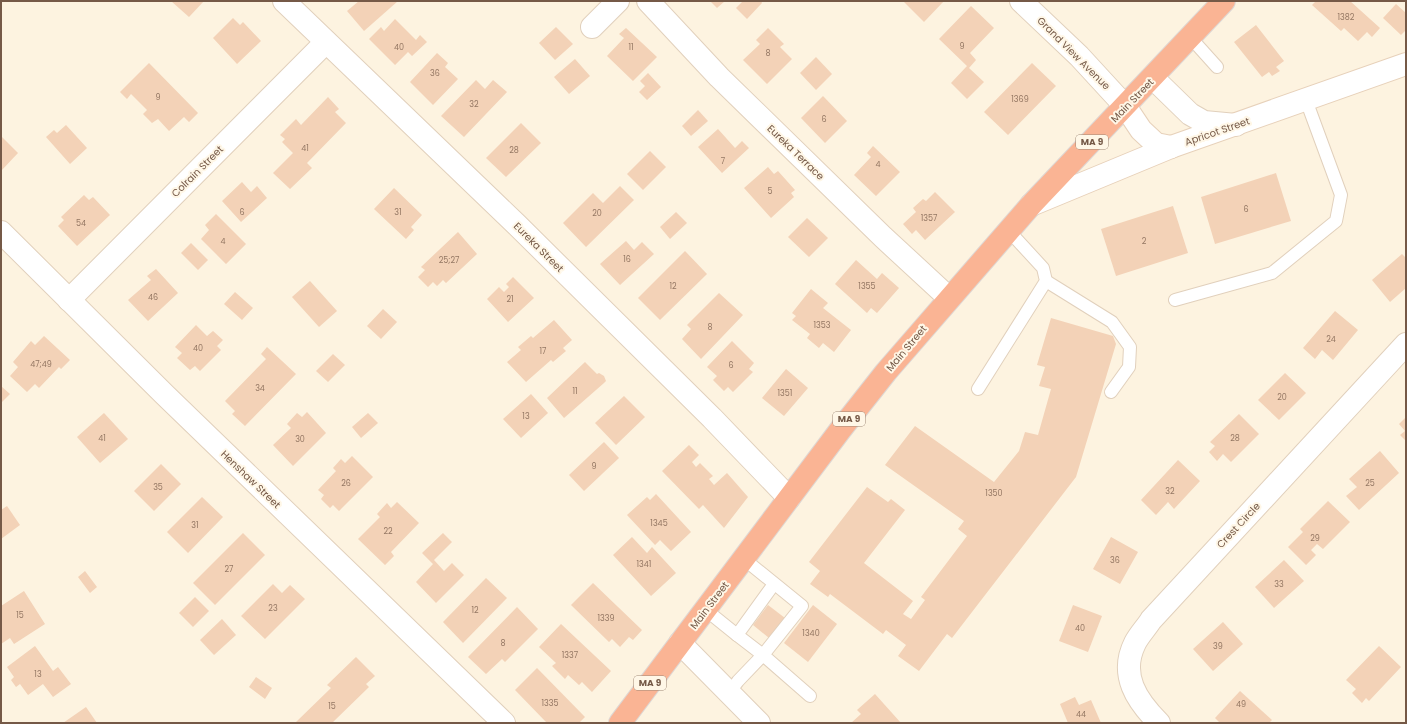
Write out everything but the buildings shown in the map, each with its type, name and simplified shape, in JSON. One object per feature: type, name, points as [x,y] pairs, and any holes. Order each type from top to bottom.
[{"type":"highway","name":"Main Street","points":[[620,723],[789,498],[886,372],[1031,205],[1153,78],[1224,1]]},
{"type":"street","name":"Eureka Street","points":[[284,1],[527,235],[712,418],[789,498]]},
{"type":"street","points":[[592,27],[618,1]]},
{"type":"street","name":"Eureka Terrace","points":[[648,1],[719,77],[883,237],[950,298]]},
{"type":"street","name":"Grand View Avenue","points":[[1021,1],[1079,56],[1125,106],[1141,130],[1156,144],[1171,147]]},
{"type":"street","name":"Colrain Street","points":[[69,300],[326,42]]},
{"type":"street","name":"Apricot Street","points":[[1031,205],[1171,147],[1406,64]]},
{"type":"street","points":[[1153,78],[1190,114],[1204,122],[1236,125]]},
{"type":"street","name":"Henshaw Street","points":[[1,232],[165,395],[504,723]]},
{"type":"street","name":"Crest Circle","points":[[1159,723],[1138,699],[1130,680],[1131,654],[1136,642],[1151,620],[1406,344]]},
{"type":"street","points":[[680,643],[759,723]]},
{"type":"lane","points":[[1190,37],[1217,67]]},
{"type":"lane","points":[[1175,300],[1272,273],[1336,221],[1341,195],[1306,100]]},
{"type":"lane","points":[[1009,231],[1042,268],[1046,281],[1112,322],[1130,347],[1129,367],[1111,392]]},
{"type":"lane","points":[[978,389],[1046,281]]},
{"type":"lane","points":[[729,693],[802,606],[744,559]]},
{"type":"lane","points":[[737,635],[774,584]]},
{"type":"lane","points":[[706,610],[810,696]]}]
